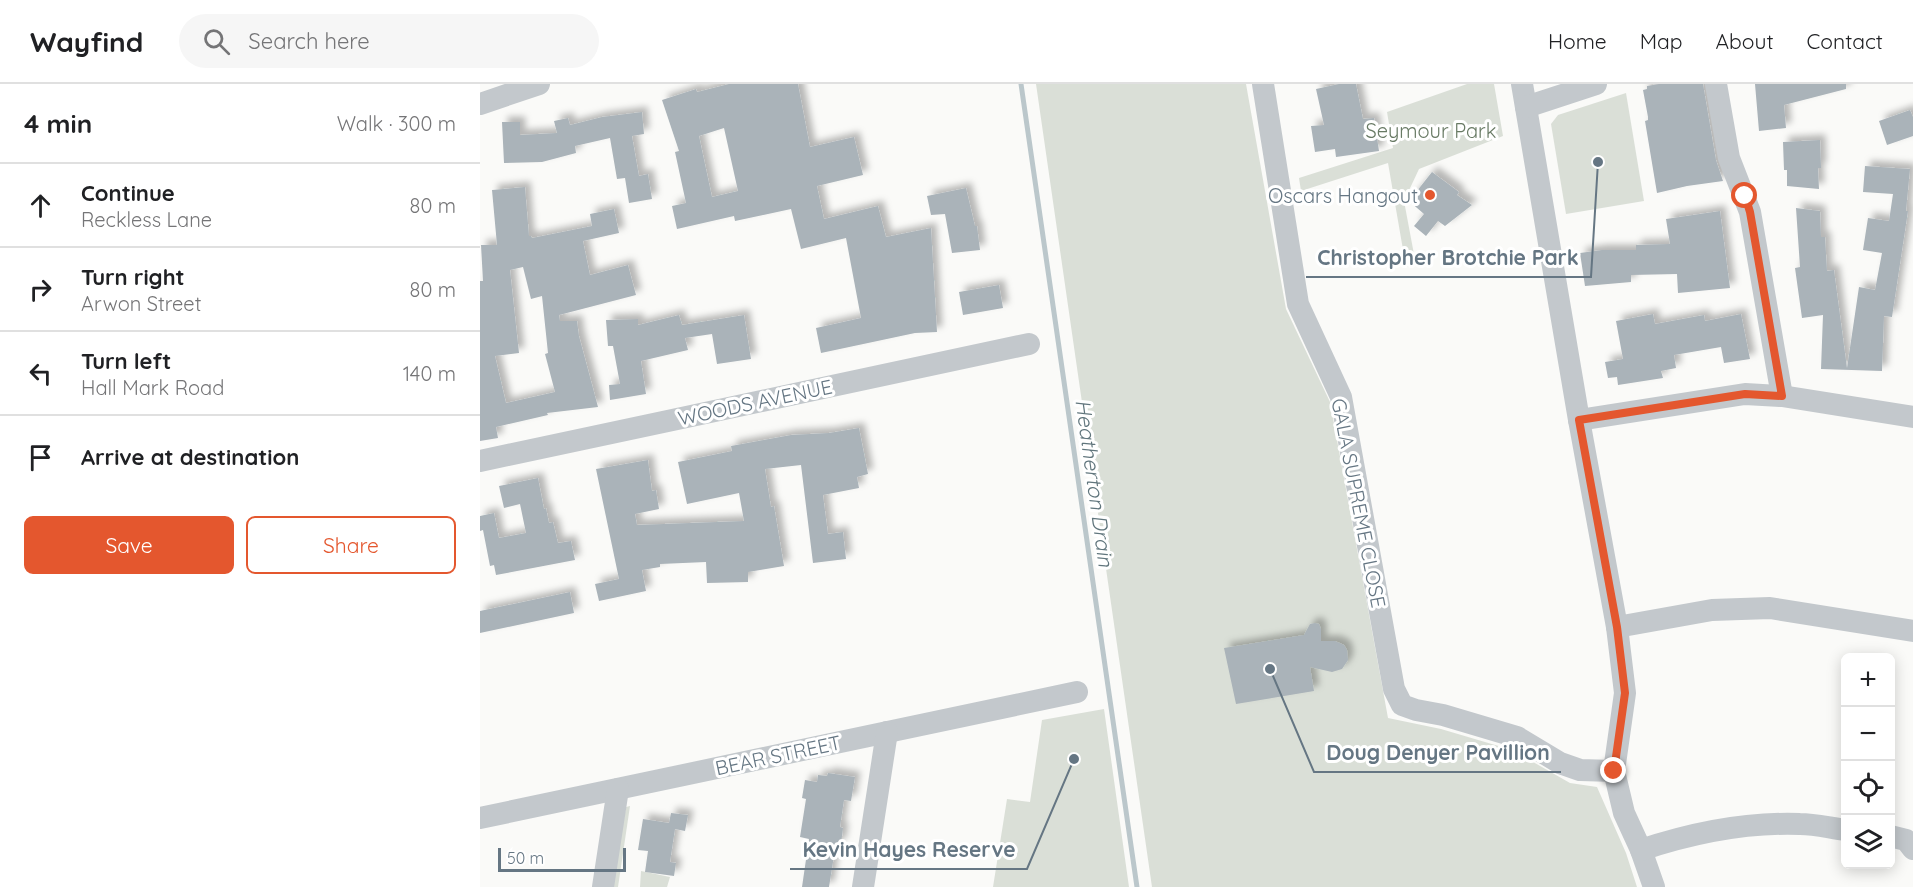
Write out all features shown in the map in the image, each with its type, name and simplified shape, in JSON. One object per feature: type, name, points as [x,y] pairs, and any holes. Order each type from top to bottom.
[{"type":"street","points":[[480,101],[483,84]]},
{"type":"street","points":[[480,101],[539,84]]},
{"type":"street","name":"GALA SUPREME CLOSE","points":[[1263,84],[1298,304],[1341,397],[1394,689],[1402,705],[1517,737],[1560,763],[1580,770],[1614,771]]},
{"type":"street","points":[[1522,84],[1617,627],[1625,693],[1614,771],[1624,813],[1641,850],[1654,887]]},
{"type":"street","points":[[1526,107],[1596,84]]},
{"type":"street","points":[[1716,84],[1729,158],[1750,212],[1782,396]]},
{"type":"street","name":"WOODS AVENUE","points":[[480,461],[1029,344]]},
{"type":"street","points":[[1579,420],[1745,394],[1912,411]]},
{"type":"street","points":[[1617,627],[1712,610],[1770,608],[1913,631]]},
{"type":"street","name":"BEAR STREET","points":[[480,818],[1077,692]]},
{"type":"street","points":[[863,887],[887,732]]},
{"type":"street","points":[[603,887],[618,789]]},
{"type":"street","points":[[1641,850],[1669,841],[1758,824],[1802,824],[1841,829]]},
{"type":"street","points":[[1895,837],[1906,840],[1913,849]]},
{"type":"green space","points":[[1036,84],[1246,84],[1286,309],[1330,402],[1388,718],[1441,729],[1512,750],[1570,783],[1597,787],[1626,853],[1637,887],[1152,887]]},
{"type":"green space","name":"Seymour Park","points":[[1467,84],[1494,84],[1503,136],[1419,169],[1404,201],[1416,265],[1406,267],[1388,163],[1301,191],[1299,178],[1393,148],[1387,112]]},
{"type":"green space","points":[[1626,93],[1644,201],[1566,214],[1551,124],[1558,115]]},
{"type":"green space","points":[[1104,709],[1129,887],[993,887],[1007,799],[1030,802],[1042,720]]},
{"type":"green space","points":[[630,806],[618,887],[612,887],[626,807]]},
{"type":"green space","points":[[641,871],[670,877],[667,887],[640,887]]},
{"type":"building","points":[[729,84],[798,84],[810,147],[854,137],[863,175],[817,186],[824,219],[878,206],[886,237],[931,228],[937,332],[915,333],[821,353],[816,328],[861,318],[846,238],[801,249],[791,209],[735,221],[734,216],[677,229],[672,206],[686,203],[675,152],[679,151],[662,100],[696,89],[697,92]],"holes":[[[724,128],[738,191],[712,197],[699,136]]]},
{"type":"building","points":[[1339,84],[1356,84],[1363,119],[1374,118],[1379,151],[1336,157],[1335,149],[1315,152],[1311,126],[1324,125],[1316,89]]},
{"type":"building","points":[[1703,84],[1716,160],[1723,181],[1657,193],[1645,121],[1648,117],[1643,90],[1647,89],[1647,86]]},
{"type":"building","points":[[1755,84],[1846,84],[1846,89],[1784,105],[1786,128],[1759,131]]},
{"type":"building","points":[[1910,110],[1913,117],[1913,136],[1887,145],[1879,121]]},
{"type":"building","points":[[642,112],[644,134],[632,136],[639,176],[648,174],[652,199],[629,203],[625,178],[617,179],[610,138],[575,146],[576,153],[542,162],[504,163],[502,122],[520,122],[520,135],[557,133],[554,121],[568,118],[570,125],[602,117]]},
{"type":"building","points":[[1820,140],[1819,189],[1787,186],[1783,142]]},
{"type":"building","points":[[1865,166],[1910,169],[1906,211],[1908,211],[1892,317],[1884,316],[1882,371],[1821,369],[1823,315],[1802,318],[1795,268],[1800,267],[1796,208],[1820,211],[1821,237],[1825,237],[1827,271],[1834,270],[1847,368],[1859,287],[1875,290],[1882,253],[1863,250],[1868,218],[1889,221],[1893,194],[1863,192]]},
{"type":"building","points":[[1432,172],[1459,192],[1457,195],[1472,205],[1445,226],[1438,221],[1426,236],[1414,226],[1424,214],[1409,201]]},
{"type":"building","points":[[525,187],[529,236],[532,238],[592,226],[590,214],[614,209],[619,233],[583,241],[590,275],[628,265],[636,295],[559,315],[560,321],[577,321],[598,407],[547,413],[548,415],[496,427],[498,438],[480,441],[480,281],[483,281],[481,245],[497,245],[492,190]],"holes":[[[523,267],[531,299],[542,296],[548,353],[545,354],[555,392],[506,403],[495,356],[519,353],[510,270]]]},
{"type":"building","points":[[966,188],[975,226],[977,226],[980,250],[952,253],[945,214],[931,215],[927,196]]},
{"type":"building","points":[[1720,211],[1730,288],[1678,293],[1677,274],[1631,275],[1631,282],[1585,286],[1580,253],[1602,250],[1636,250],[1636,245],[1670,244],[1666,219]]},
{"type":"building","points":[[999,285],[1003,308],[963,315],[959,292]]},
{"type":"building","points":[[1653,314],[1655,324],[1704,315],[1705,321],[1741,314],[1750,359],[1724,363],[1721,347],[1674,355],[1676,368],[1661,371],[1663,378],[1618,385],[1617,377],[1608,378],[1605,362],[1623,359],[1616,321]]},
{"type":"building","points":[[679,315],[682,325],[744,315],[751,359],[717,364],[712,334],[685,338],[688,350],[641,361],[646,394],[610,400],[609,385],[620,384],[613,346],[608,346],[606,320],[638,319],[638,325]]},
{"type":"building","points":[[859,428],[868,474],[857,477],[859,488],[823,495],[828,534],[843,532],[846,559],[813,563],[801,465],[765,469],[784,566],[748,572],[748,582],[707,583],[706,562],[660,564],[660,567],[642,570],[646,591],[599,601],[595,584],[619,579],[596,469],[648,460],[652,491],[656,490],[659,509],[635,514],[637,525],[744,521],[739,493],[687,504],[678,462],[732,451],[731,446],[791,435],[829,433]]},
{"type":"building","points":[[538,478],[544,509],[546,508],[549,523],[553,522],[558,543],[571,541],[575,560],[496,575],[494,565],[490,566],[483,530],[480,531],[480,516],[494,513],[499,538],[526,533],[520,504],[504,508],[499,486]]},
{"type":"building","points":[[570,592],[574,613],[480,633],[480,611]]},
{"type":"building","points":[[1310,624],[1319,624],[1321,629],[1321,641],[1335,641],[1344,645],[1347,650],[1348,660],[1342,669],[1332,672],[1310,667],[1314,691],[1236,704],[1224,648],[1304,635]]},
{"type":"building","points":[[828,773],[855,777],[851,801],[844,800],[840,827],[843,828],[841,844],[836,843],[829,887],[802,887],[809,839],[800,837],[806,799],[802,798],[805,780],[817,782],[818,775],[827,776]]},
{"type":"building","points":[[671,813],[688,815],[685,831],[675,829],[670,862],[676,863],[674,876],[645,872],[648,851],[638,850],[643,819],[669,823]]},
{"type":"waterway","name":"Heatherton Drain","points":[[1021,84],[1137,887]]},
{"type":"place","name":"Christopher Brotchie Park","points":[[1598,162]]},
{"type":"place","name":"Oscars Hangout","points":[[1430,195]]},
{"type":"place","name":"Doug Denyer Pavillion","points":[[1270,669]]},
{"type":"place","name":"Kevin Hayes Reserve","points":[[1074,759]]},
{"type":"route","points":[[1614,771],[1625,693],[1617,627],[1579,420],[1745,394],[1782,396],[1750,212],[1745,196]]}]
